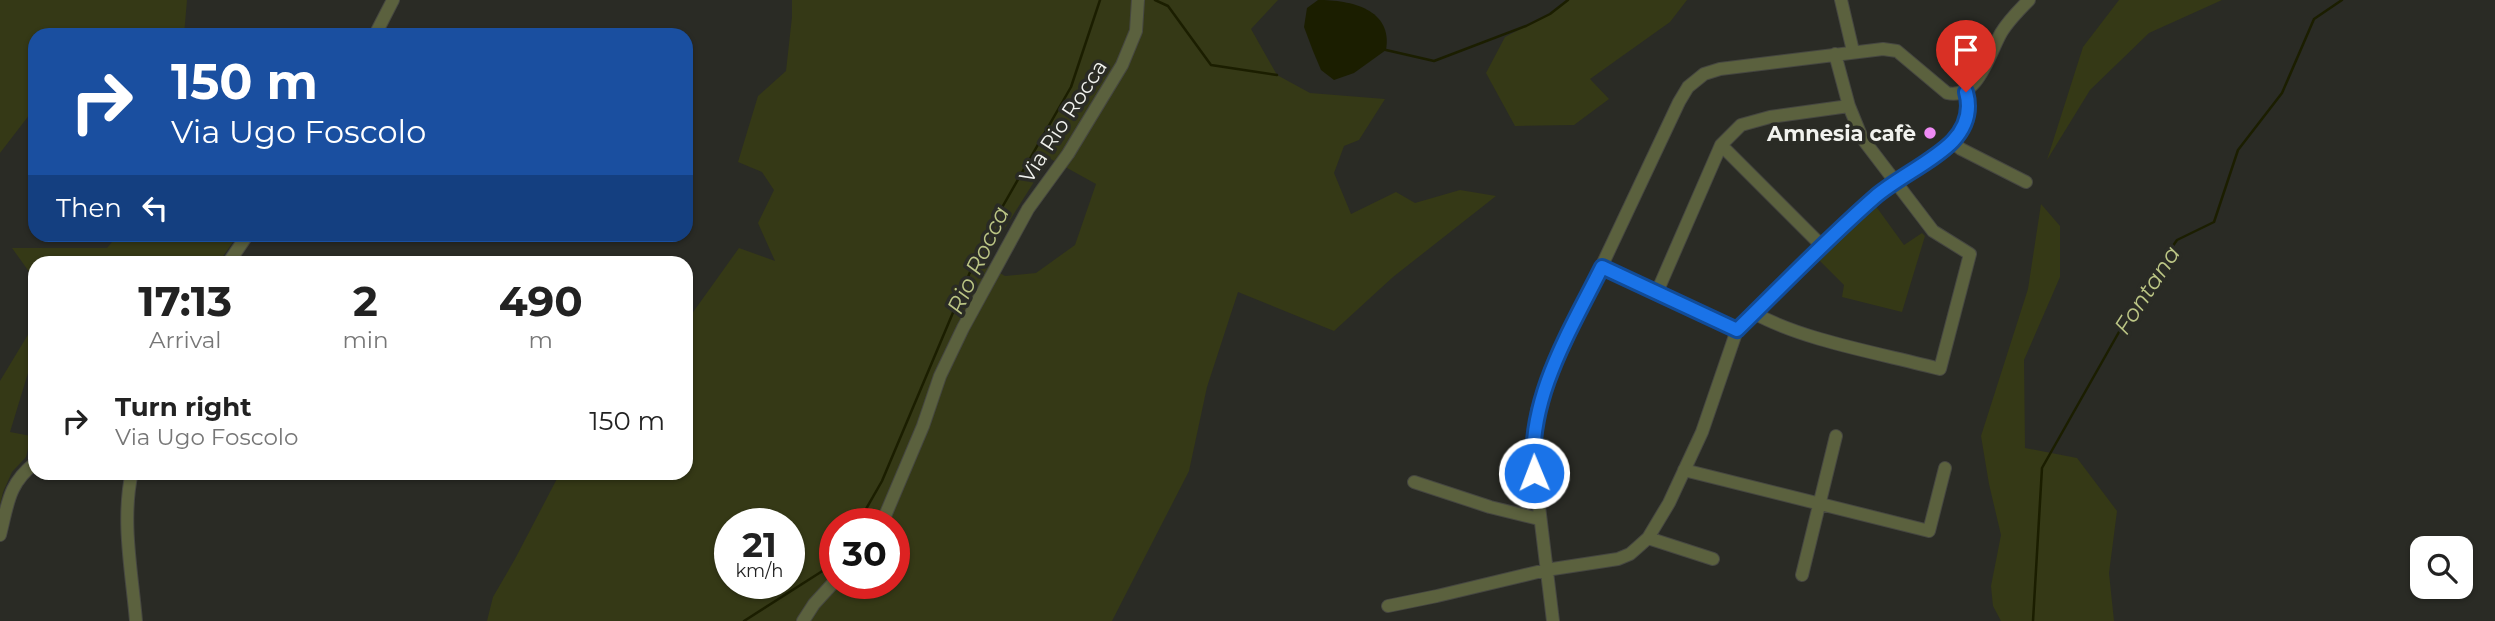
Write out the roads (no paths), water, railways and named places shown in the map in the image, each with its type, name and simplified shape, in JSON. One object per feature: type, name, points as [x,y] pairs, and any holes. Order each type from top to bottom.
[{"type":"street","points":[[378,28],[393,0]]},
{"type":"street","name":"Via Rio Rocca","points":[[888,508],[923,426],[940,376],[962,328],[1028,209],[1068,153],[1122,65],[1136,31],[1138,0]]},
{"type":"street","points":[[1841,0],[1853,51]]},
{"type":"street","points":[[1553,621],[1532,450],[1537,411],[1545,386],[1658,143],[1688,87],[1704,74],[1720,69],[1883,49],[1897,51],[1947,93],[1954,95],[1966,92],[1976,81],[2002,32],[2029,0]]},
{"type":"street","points":[[1754,313],[1769,322],[1813,336],[1940,369],[1970,254],[1933,231],[1861,138],[1835,54]]},
{"type":"street","points":[[1388,606],[1546,570],[1618,559],[1630,554],[1648,538],[1705,423],[1737,330],[1876,196],[1952,142],[1962,129],[1967,116],[1969,104],[1966,92]]},
{"type":"street","points":[[1657,292],[1721,145],[1741,125],[1770,117],[1849,106]]},
{"type":"street","points":[[1952,142],[2026,182]]},
{"type":"street","points":[[1721,145],[1823,247]]},
{"type":"street","points":[[1602,267],[1737,330]]},
{"type":"street","points":[[1802,575],[1836,436]]},
{"type":"street","points":[[0,535],[12,491],[19,475],[28,468]]},
{"type":"street","points":[[1684,470],[1928,531],[1945,468]]},
{"type":"street","points":[[130,480],[128,531],[136,621]]},
{"type":"street","points":[[1414,482],[1490,507],[1539,519]]},
{"type":"street","points":[[1648,538],[1713,559]]},
{"type":"street","points":[[803,621],[819,599]]},
{"type":"waterway","name":"Rio Rocca","points":[[867,508],[882,481],[984,239],[1071,87],[1100,0]]},
{"type":"waterway","points":[[1155,0],[1168,6],[1211,65],[1277,75]]},
{"type":"waterway","points":[[1386,50],[1434,61],[1526,26],[1550,14],[1568,0]]},
{"type":"waterway","name":"Fontana","points":[[2033,621],[2042,468],[2145,286],[2177,240],[2214,222],[2238,150],[2282,93],[2314,19],[2342,0]]},
{"type":"waterway","name":"Rio Rocca","points":[[744,621],[819,573]]},
{"type":"place","name":"Amnesia cafè","points":[[1930,133]]}]
